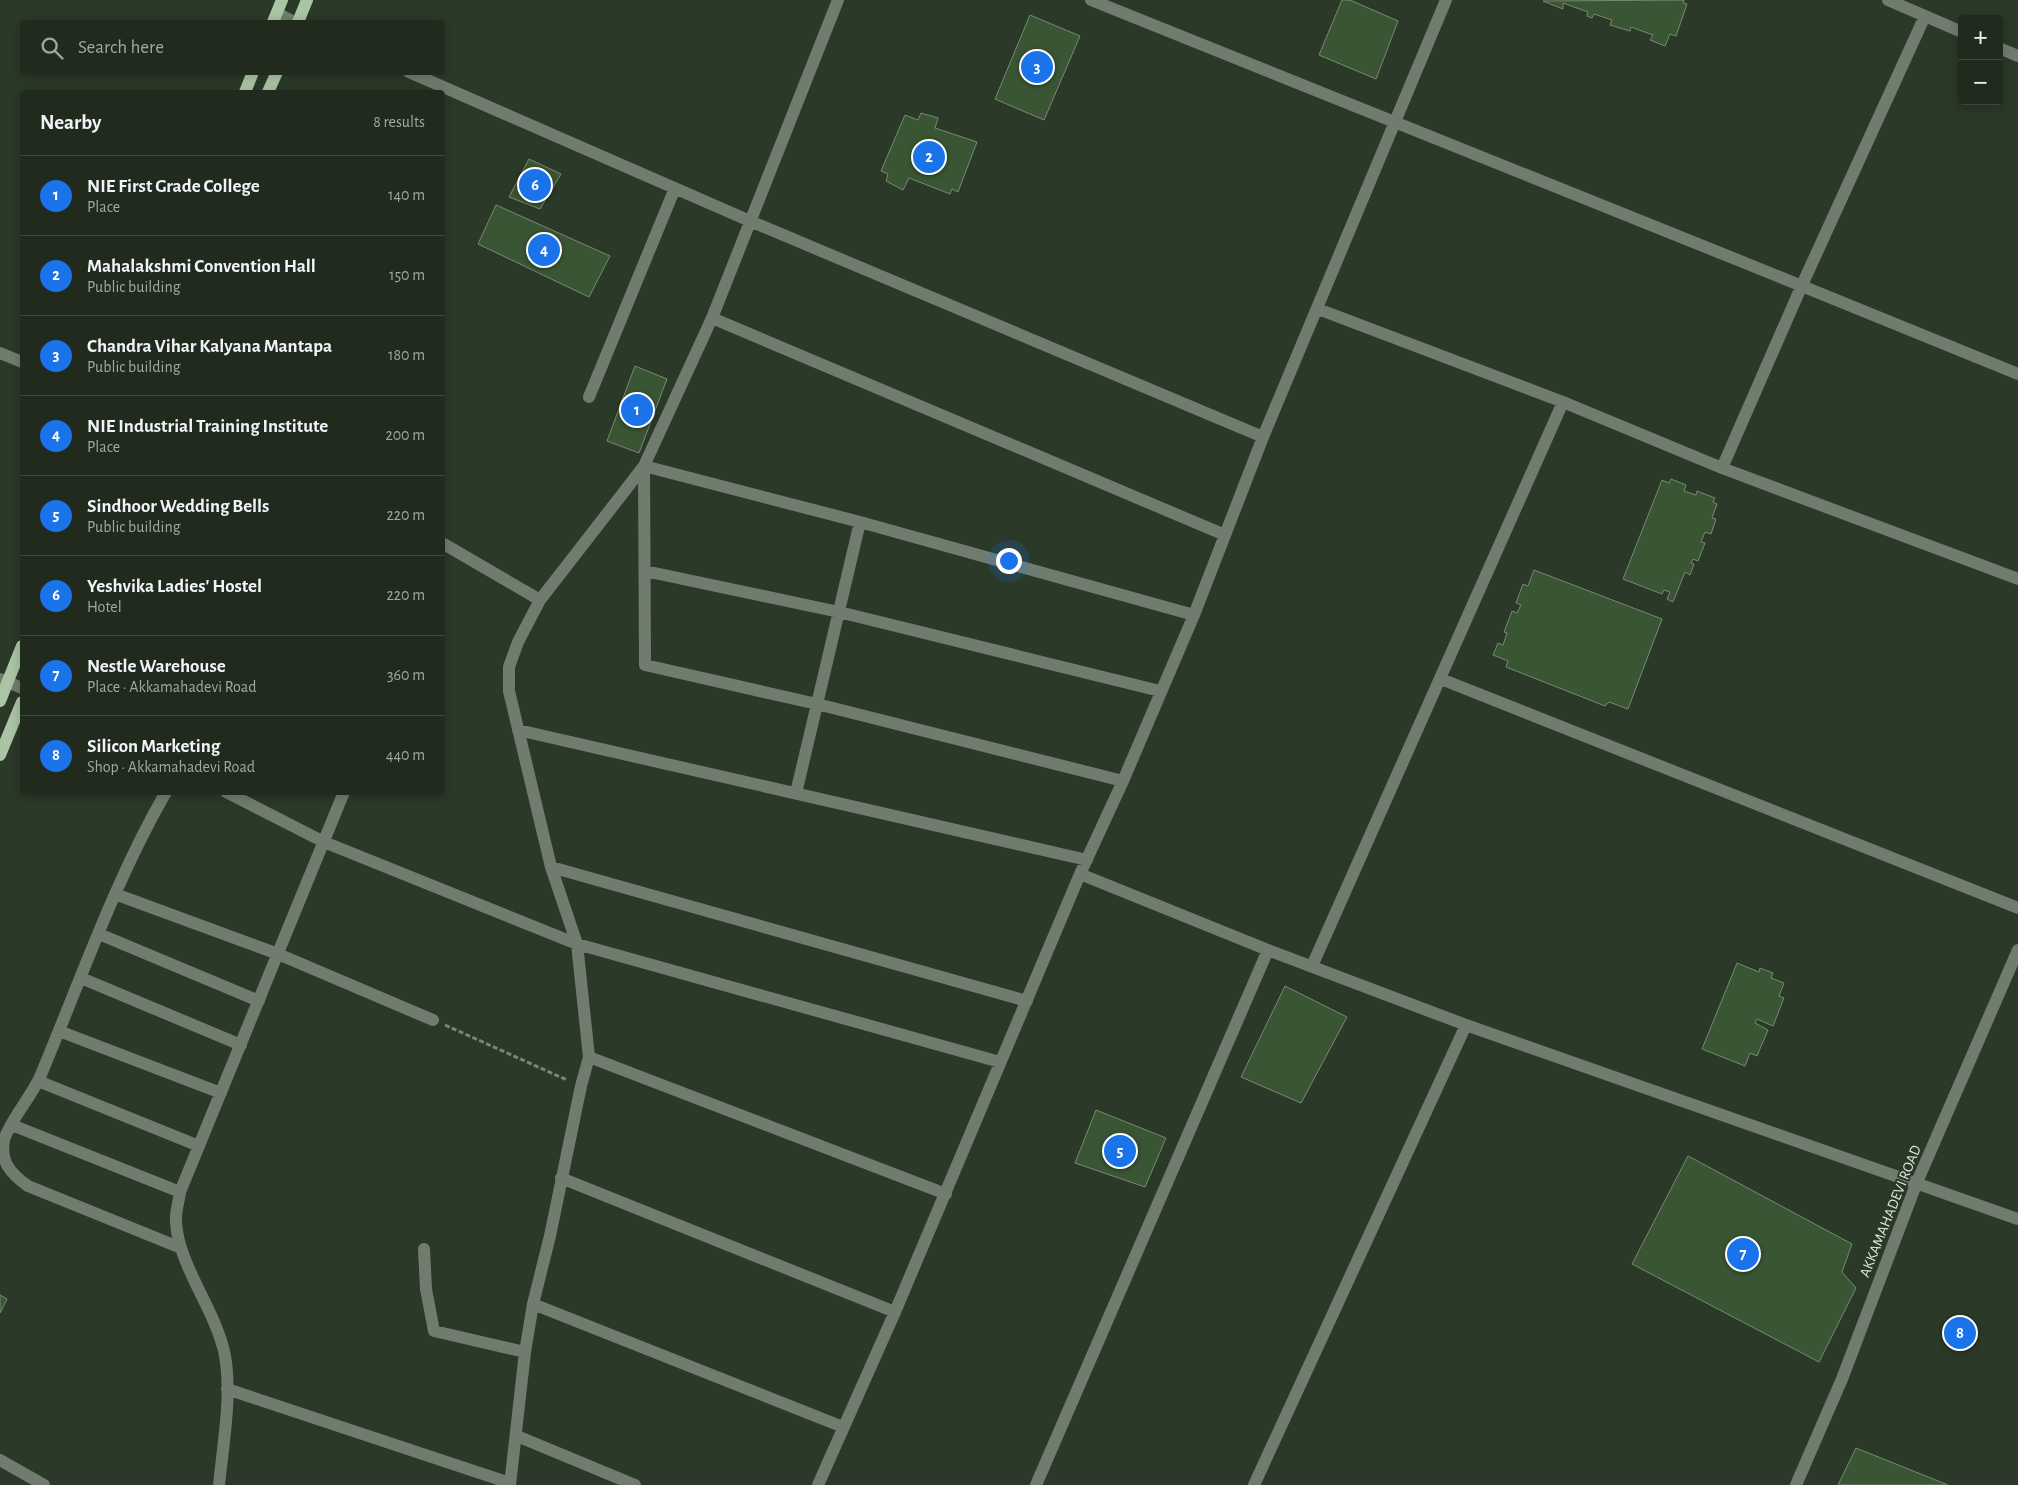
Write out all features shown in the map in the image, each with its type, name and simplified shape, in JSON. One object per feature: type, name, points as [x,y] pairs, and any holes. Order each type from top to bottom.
[{"type":"main road","points":[[275,18],[282,0]]},
{"type":"main road","points":[[297,20],[307,0]]},
{"type":"main road","points":[[245,90],[252,75]]},
{"type":"main road","points":[[269,90],[276,75]]},
{"type":"main road","points":[[0,701],[4,681],[20,650]]},
{"type":"main road","points":[[0,755],[20,707]]},
{"type":"street","points":[[227,1389],[510,1484],[517,1436],[525,1352],[533,1304],[550,1236],[581,1086],[589,1057],[577,944],[551,867],[509,691],[509,667],[518,642],[540,600],[644,466],[712,318],[838,0]]},
{"type":"street","points":[[1091,0],[1802,285],[2018,374]]},
{"type":"street","points":[[818,1485],[946,1194],[1080,874],[1123,781],[1194,615],[1263,437],[1446,0]]},
{"type":"street","points":[[1888,0],[1958,30]]},
{"type":"street","points":[[1722,468],[1802,285],[1925,16]]},
{"type":"street","points":[[2003,50],[2018,56]]},
{"type":"street","points":[[416,75],[750,221],[1263,437]]},
{"type":"street","points":[[589,396],[675,188]]},
{"type":"street","points":[[1318,309],[1563,402],[1722,468],[2018,580]]},
{"type":"street","points":[[712,318],[1225,536]]},
{"type":"street","points":[[0,353],[20,361]]},
{"type":"street","points":[[1312,966],[1563,402]]},
{"type":"street","points":[[644,466],[860,522],[1194,615]]},
{"type":"street","points":[[644,466],[645,665],[817,704],[1123,781]]},
{"type":"street","points":[[796,793],[860,522]]},
{"type":"street","points":[[445,545],[540,600]]},
{"type":"street","points":[[645,571],[839,612],[1160,691]]},
{"type":"street","points":[[1441,679],[2018,908]]},
{"type":"street","points":[[4,681],[20,687]]},
{"type":"street","points":[[518,730],[1087,860]]},
{"type":"street","points":[[164,795],[141,836],[115,894],[38,1081],[4,1139],[2,1157],[9,1172],[28,1186],[181,1248]]},
{"type":"street","points":[[232,795],[324,842],[577,944],[1000,1062]]},
{"type":"street","points":[[220,1485],[227,1389],[224,1352],[213,1317],[181,1248],[176,1221],[180,1192],[343,795]]},
{"type":"street","points":[[551,867],[1027,1001]]},
{"type":"street","points":[[1080,874],[1268,950],[1466,1025],[1918,1182],[2018,1219]]},
{"type":"street","points":[[115,894],[278,954],[433,1020]]},
{"type":"street","points":[[100,934],[259,1001]]},
{"type":"street","points":[[1036,1485],[1268,950]]},
{"type":"street","name":"AKKAMAHADEVI ROAD","points":[[1796,1485],[1842,1379],[1918,1182],[2018,950]]},
{"type":"street","points":[[81,978],[241,1045]]},
{"type":"street","points":[[1254,1485],[1466,1025]]},
{"type":"street","points":[[59,1031],[221,1092]]},
{"type":"street","points":[[589,1057],[946,1194]]},
{"type":"street","points":[[38,1081],[199,1146]]},
{"type":"street","points":[[12,1125],[180,1192]]},
{"type":"street","points":[[561,1178],[895,1312]]},
{"type":"street","points":[[424,1249],[426,1289],[434,1330],[525,1352]]},
{"type":"street","points":[[533,1304],[843,1427]]},
{"type":"street","points":[[517,1436],[635,1485]]},
{"type":"street","points":[[0,1460],[44,1485]]},
{"type":"street","points":[[472,1485],[477,1472]]},
{"type":"path","points":[[433,1020],[581,1086]]},
{"type":"building","points":[[1342,0],[1350,0],[1398,21],[1376,79],[1319,55]]},
{"type":"building","points":[[1684,0],[1683,3],[1687,4],[1676,36],[1670,34],[1665,46],[1650,40],[1653,35],[1631,27],[1630,31],[1610,25],[1612,20],[1594,14],[1592,18],[1587,16],[1588,12],[1563,3],[1563,9],[1543,1]]},
{"type":"building","points":[[1030,15],[1080,36],[1044,120],[995,99]]},
{"type":"building","points":[[921,113],[938,118],[935,128],[977,142],[958,192],[952,189],[950,194],[909,178],[903,190],[886,181],[888,174],[881,171],[905,115],[918,120]]},
{"type":"building","points":[[529,159],[561,174],[540,209],[509,197]]},
{"type":"building","points":[[496,205],[610,256],[589,297],[478,244]]},
{"type":"building","points":[[635,366],[667,379],[639,453],[607,441]]},
{"type":"building","points":[[1671,479],[1686,485],[1684,491],[1696,495],[1697,491],[1715,498],[1713,502],[1717,504],[1712,518],[1716,519],[1711,534],[1705,532],[1701,542],[1705,543],[1698,561],[1693,559],[1691,563],[1694,564],[1690,575],[1685,572],[1673,602],[1667,599],[1670,592],[1664,590],[1662,594],[1623,579],[1662,480],[1669,483]]},
{"type":"building","points":[[1534,570],[1662,619],[1628,709],[1609,702],[1605,706],[1506,667],[1508,661],[1493,655],[1498,643],[1503,645],[1507,633],[1504,632],[1512,611],[1517,613],[1521,605],[1516,603],[1523,584],[1528,586]]},
{"type":"building","points":[[1737,963],[1759,972],[1760,968],[1773,973],[1771,978],[1784,983],[1779,996],[1784,998],[1773,1026],[1757,1019],[1755,1023],[1768,1030],[1757,1056],[1750,1053],[1745,1066],[1702,1049]]},
{"type":"building","points":[[1285,986],[1347,1017],[1301,1103],[1241,1077]]},
{"type":"building","points":[[1096,1110],[1166,1138],[1145,1187],[1075,1163]]},
{"type":"building","points":[[1688,1156],[1852,1244],[1842,1272],[1856,1288],[1819,1362],[1632,1264]]},
{"type":"building","points":[[0,1295],[7,1299],[0,1313]]},
{"type":"building","points":[[1856,1448],[1948,1485],[1838,1485]]},
{"type":"place","name":"Chandra Vihar Kalyana Mantapa","points":[[1037,67]]},
{"type":"place","name":"Mahalakshmi Convention Hall","points":[[929,157]]},
{"type":"place","name":"Yeshvika Ladies' Hostel","points":[[535,185]]},
{"type":"place","name":"NIE Industrial Training Institute","points":[[544,250]]},
{"type":"place","name":"NIE First Grade College","points":[[637,410]]},
{"type":"place","name":"Sindhoor Wedding Bells","points":[[1120,1151]]},
{"type":"place","name":"Nestle Warehouse","points":[[1743,1254]]},
{"type":"place","name":"Silicon Marketing","points":[[1960,1333]]}]
